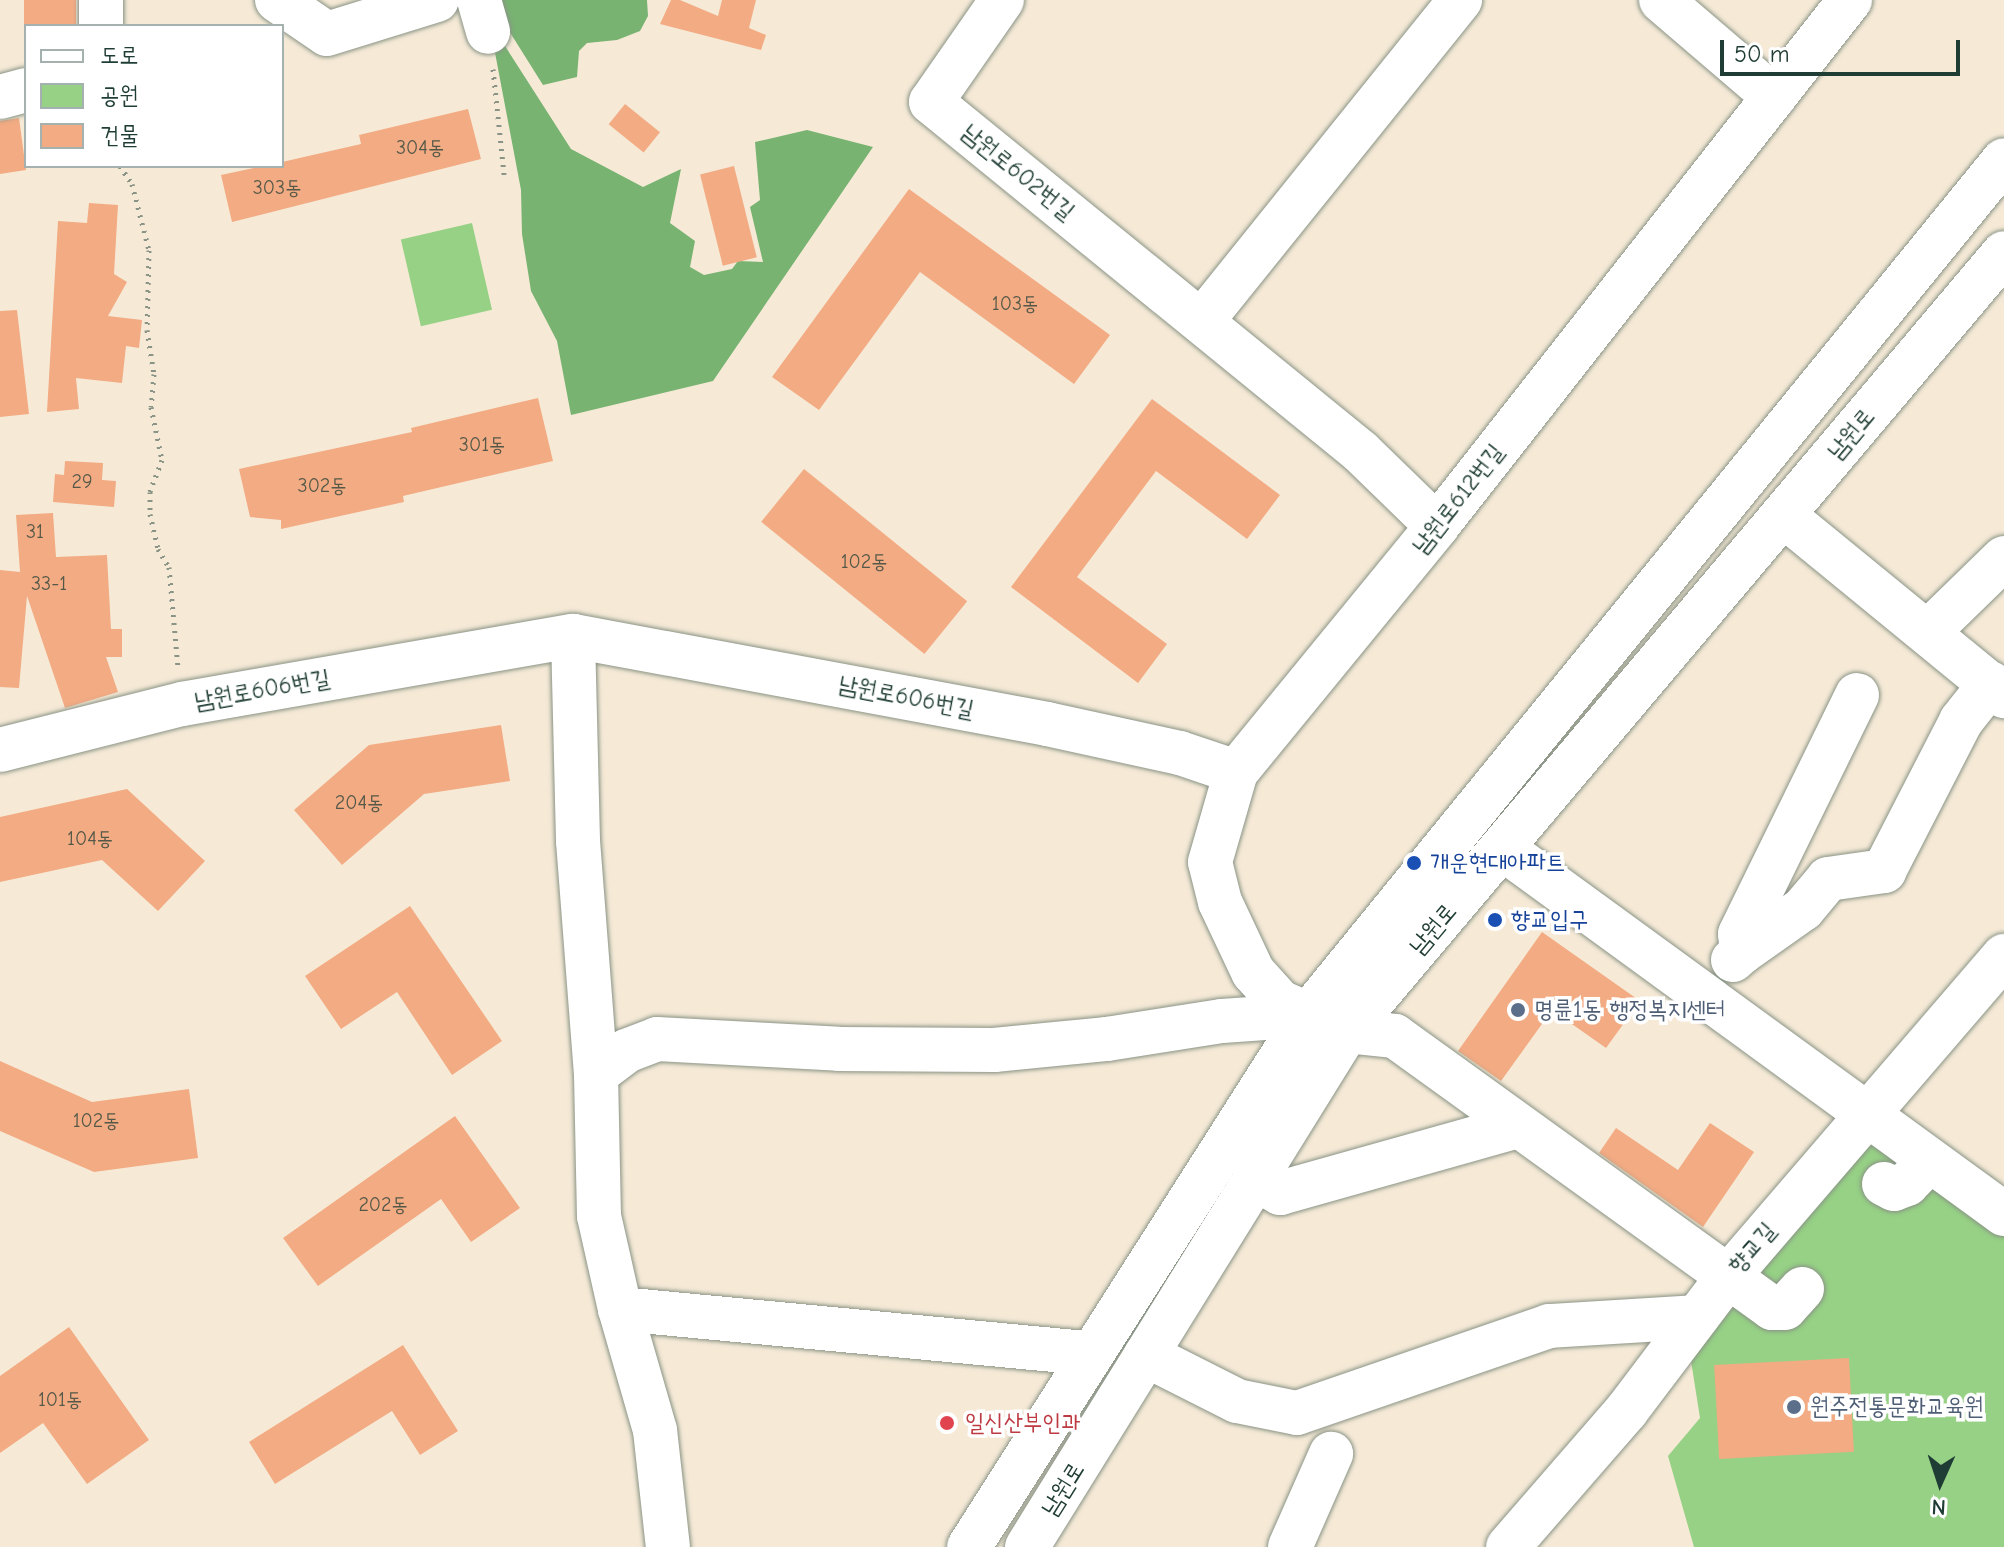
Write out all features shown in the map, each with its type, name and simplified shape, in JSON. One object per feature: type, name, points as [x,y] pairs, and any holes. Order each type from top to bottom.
[{"type":"street","points":[[277,0],[327,34],[437,0]]},
{"type":"street","name":"남원로602번길","points":[[1002,0],[931,102],[1361,452],[1437,526]]},
{"type":"street","points":[[1202,321],[1460,0]]},
{"type":"street","points":[[1661,0],[1774,97]]},
{"type":"street","name":"남원로612번길","points":[[1802,1289],[1785,1308],[1772,1308],[1395,1036],[1347,1031],[1280,1002],[1253,972],[1220,902],[1210,862],[1236,772],[1437,526],[1850,0]]},
{"type":"street","points":[[0,97],[24,91]]},
{"type":"street","name":"남원로","points":[[969,1547],[1308,1015],[2004,160]]},
{"type":"street","name":"남원로","points":[[1027,1547],[1347,1031],[2004,253]]},
{"type":"street","points":[[1700,993],[1742,952],[1803,909],[1828,879],[1884,871],[1961,721],[1997,690],[1783,515]]},
{"type":"street","points":[[1928,632],[2004,558]]},
{"type":"street","points":[[573,636],[578,841],[596,1074],[599,1216],[620,1309],[655,1430],[668,1547]]},
{"type":"street","name":"남원로606번길","points":[[0,750],[182,704],[573,636],[1047,724],[1180,753],[1236,772]]},
{"type":"street","points":[[1742,952],[1740,934],[1857,695]]},
{"type":"street","points":[[1502,848],[2004,1214]]},
{"type":"street","name":"향교길","points":[[1508,1547],[1627,1410],[1727,1278],[2004,956]]},
{"type":"street","points":[[596,1074],[626,1051],[657,1039],[839,1049],[994,1050],[1107,1039],[1222,1021],[1308,1015]]},
{"type":"street","points":[[1255,1179],[1280,1193],[1518,1126]]},
{"type":"street","points":[[1884,1184],[1894,1189],[1907,1184],[1929,1161]]},
{"type":"street","points":[[620,1309],[1092,1354]]},
{"type":"street","points":[[1146,1355],[1237,1401],[1297,1413],[1549,1326],[1697,1317]]},
{"type":"street","points":[[1290,1547],[1331,1454]]},
{"type":"path","points":[[483,16],[504,174]]},
{"type":"path","points":[[121,168],[132,184],[149,250],[147,330],[154,374],[151,407],[162,460],[150,492],[150,514],[158,549],[169,567],[182,704]]},
{"type":"green space","points":[[497,0],[647,0],[648,16],[640,31],[617,40],[587,43],[579,51],[577,77],[543,85],[496,10]]},
{"type":"green space","points":[[489,21],[571,149],[643,187],[681,169],[670,223],[695,241],[690,267],[704,275],[732,269],[738,261],[763,262],[750,207],[760,200],[755,142],[807,130],[873,147],[713,381],[571,415],[557,341],[531,291],[522,234],[521,190]]},
{"type":"green space","points":[[472,223],[492,310],[421,326],[401,239]]},
{"type":"green space","points":[[1884,1145],[2004,1229],[2004,1547],[1694,1547],[1668,1456],[1700,1418],[1689,1348],[1860,1147]]},
{"type":"building","points":[[24,0],[76,0],[76,24],[24,24]]},
{"type":"building","points":[[671,0],[680,0],[718,16],[722,0],[756,0],[749,28],[766,35],[761,50],[660,24]]},
{"type":"building","points":[[625,104],[660,132],[644,153],[609,124]]},
{"type":"building","points":[[468,109],[481,159],[232,222],[221,175],[254,168],[284,168],[284,162],[361,144],[359,135]]},
{"type":"building","points":[[19,118],[26,170],[0,174],[0,121]]},
{"type":"building","points":[[734,166],[757,257],[723,266],[700,174]]},
{"type":"building","points":[[909,189],[1110,335],[1074,384],[920,272],[819,410],[772,377]]},
{"type":"building","points":[[89,203],[118,205],[114,274],[127,282],[108,316],[142,320],[139,348],[126,346],[122,383],[76,378],[79,409],[47,412],[58,221],[87,223]]},
{"type":"building","points":[[17,310],[29,414],[0,417],[0,311]]},
{"type":"building","points":[[538,398],[553,461],[403,496],[404,502],[281,529],[281,520],[250,517],[239,469],[412,432],[411,428]]},
{"type":"building","points":[[1152,399],[1280,495],[1247,539],[1156,471],[1077,577],[1167,644],[1138,683],[1011,587]]},
{"type":"building","points":[[65,461],[103,463],[102,480],[116,481],[114,507],[53,502],[55,474],[64,475]]},
{"type":"building","points":[[804,469],[967,601],[924,654],[761,522]]},
{"type":"building","points":[[53,513],[56,557],[107,555],[111,629],[122,629],[122,657],[106,657],[118,692],[65,708],[27,596],[19,688],[0,687],[0,570],[20,572],[16,515]]},
{"type":"building","points":[[501,725],[510,781],[424,794],[342,865],[294,810],[369,745]]},
{"type":"building","points":[[127,789],[205,861],[158,911],[102,860],[0,882],[0,817]]},
{"type":"building","points":[[410,906],[502,1041],[452,1075],[397,992],[341,1029],[305,976]]},
{"type":"building","points":[[1542,932],[1640,1001],[1606,1048],[1552,1010],[1501,1081],[1458,1051]]},
{"type":"building","points":[[0,1061],[92,1102],[189,1089],[198,1158],[94,1172],[0,1131]]},
{"type":"building","points":[[455,1116],[520,1208],[471,1242],[441,1199],[318,1286],[283,1238]]},
{"type":"building","points":[[1710,1123],[1754,1152],[1703,1227],[1599,1153],[1616,1128],[1678,1170]]},
{"type":"building","points":[[69,1327],[149,1440],[87,1484],[43,1423],[0,1453],[0,1376]]},
{"type":"building","points":[[403,1345],[458,1431],[420,1455],[392,1411],[275,1484],[249,1442]]},
{"type":"building","points":[[1849,1358],[1854,1452],[1719,1459],[1714,1365]]},
{"type":"place","name":"개운현대아파트","points":[[1414,863]]},
{"type":"place","name":"향교입구","points":[[1495,920]]},
{"type":"place","name":"명륜1동 행정복지센터","points":[[1518,1010]]},
{"type":"place","name":"원주전통문화교육원","points":[[1794,1407]]},
{"type":"place","name":"일신산부인과","points":[[947,1423]]}]
